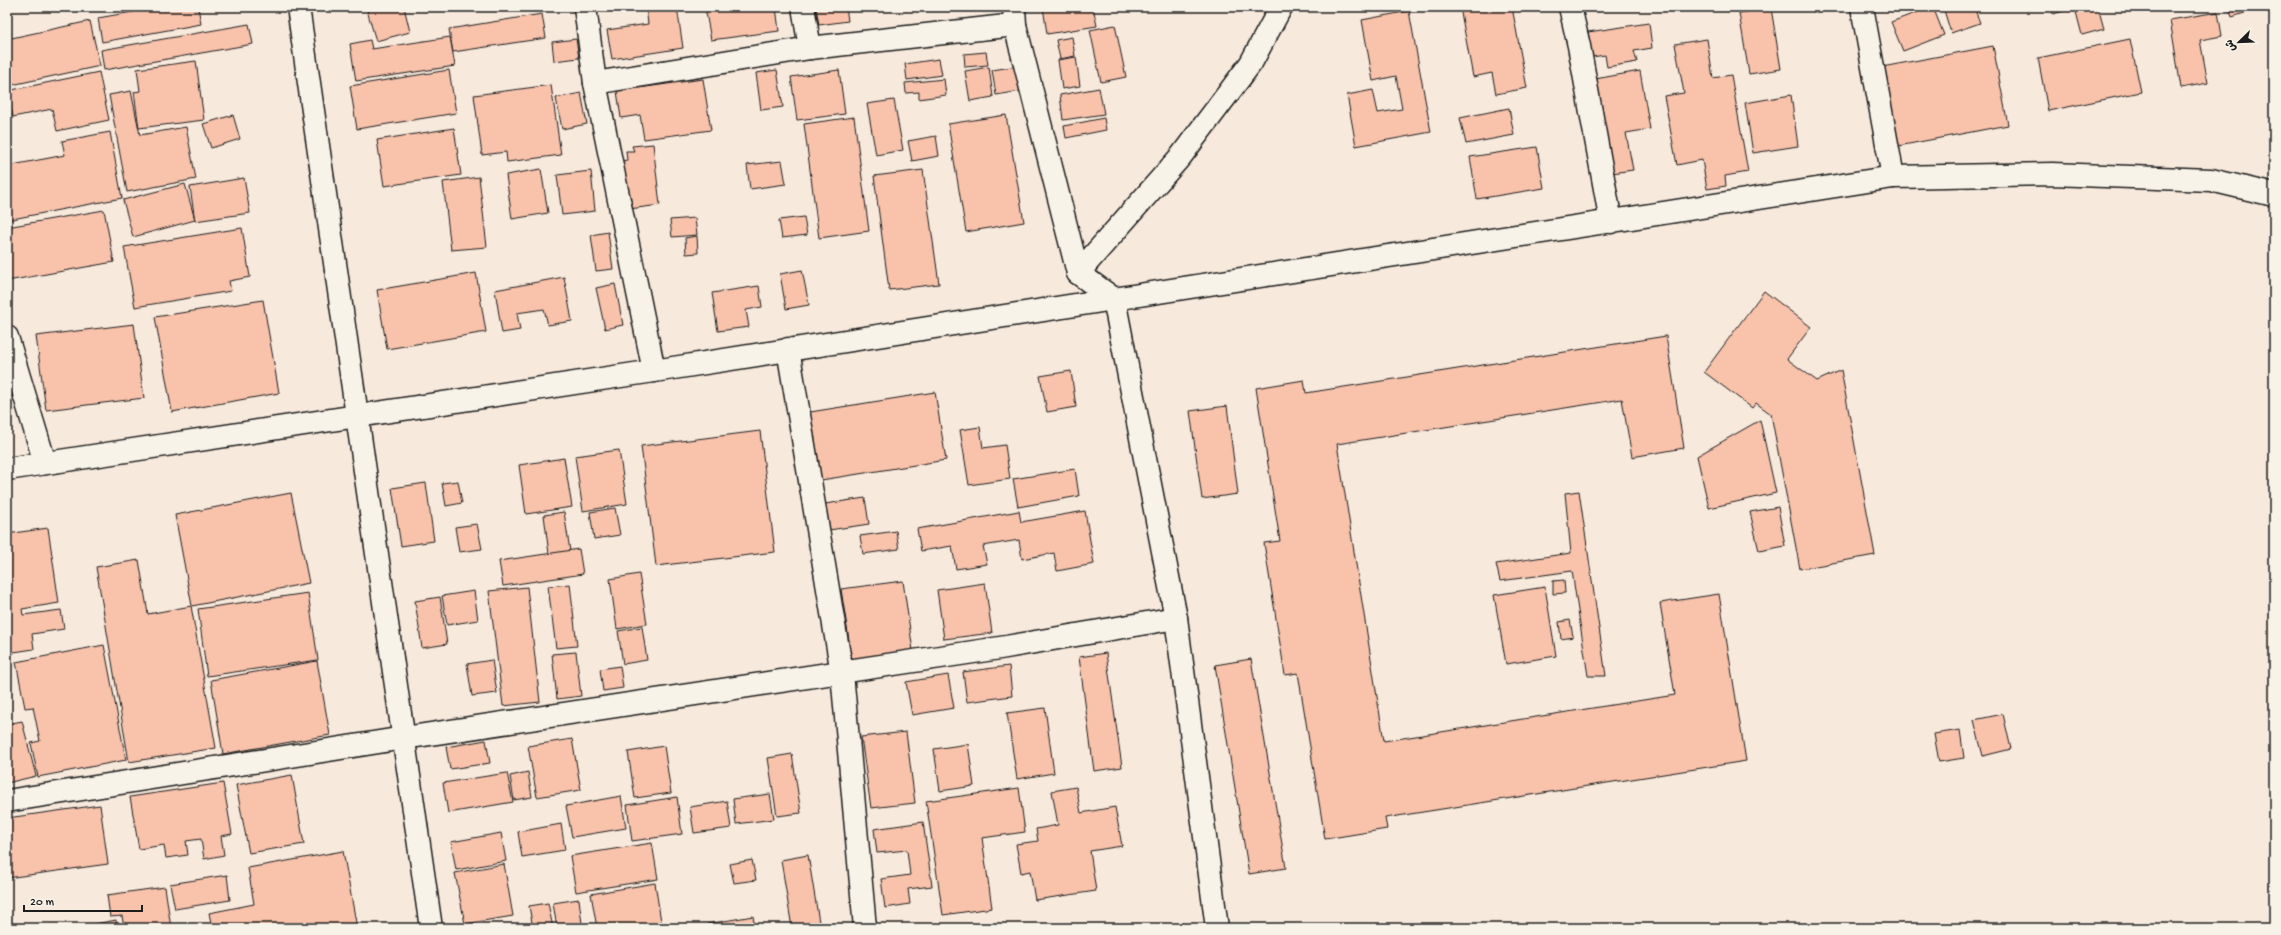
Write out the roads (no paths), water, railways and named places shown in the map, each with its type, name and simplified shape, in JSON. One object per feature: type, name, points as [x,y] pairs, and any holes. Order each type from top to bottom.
[{"type":"street","points":[[298,7],[355,417],[404,738],[431,928]]},
{"type":"street","points":[[585,7],[595,82],[654,371]]},
{"type":"street","points":[[803,7],[810,48]]},
{"type":"street","points":[[1078,273],[1181,156],[1251,63],[1281,7]]},
{"type":"street","points":[[1570,7],[1579,46],[1612,222]]},
{"type":"street","points":[[1862,7],[1892,177]]},
{"type":"street","points":[[595,82],[1015,16],[1078,273],[1114,299],[1176,618],[1217,928]]},
{"type":"street","points":[[7,469],[654,371],[1892,177],[2052,174],[2211,180],[2274,195]]},
{"type":"street","points":[[7,337],[45,463]]},
{"type":"street","points":[[788,349],[842,673],[865,928]]},
{"type":"street","points":[[7,801],[404,738],[842,673],[1176,618]]}]
